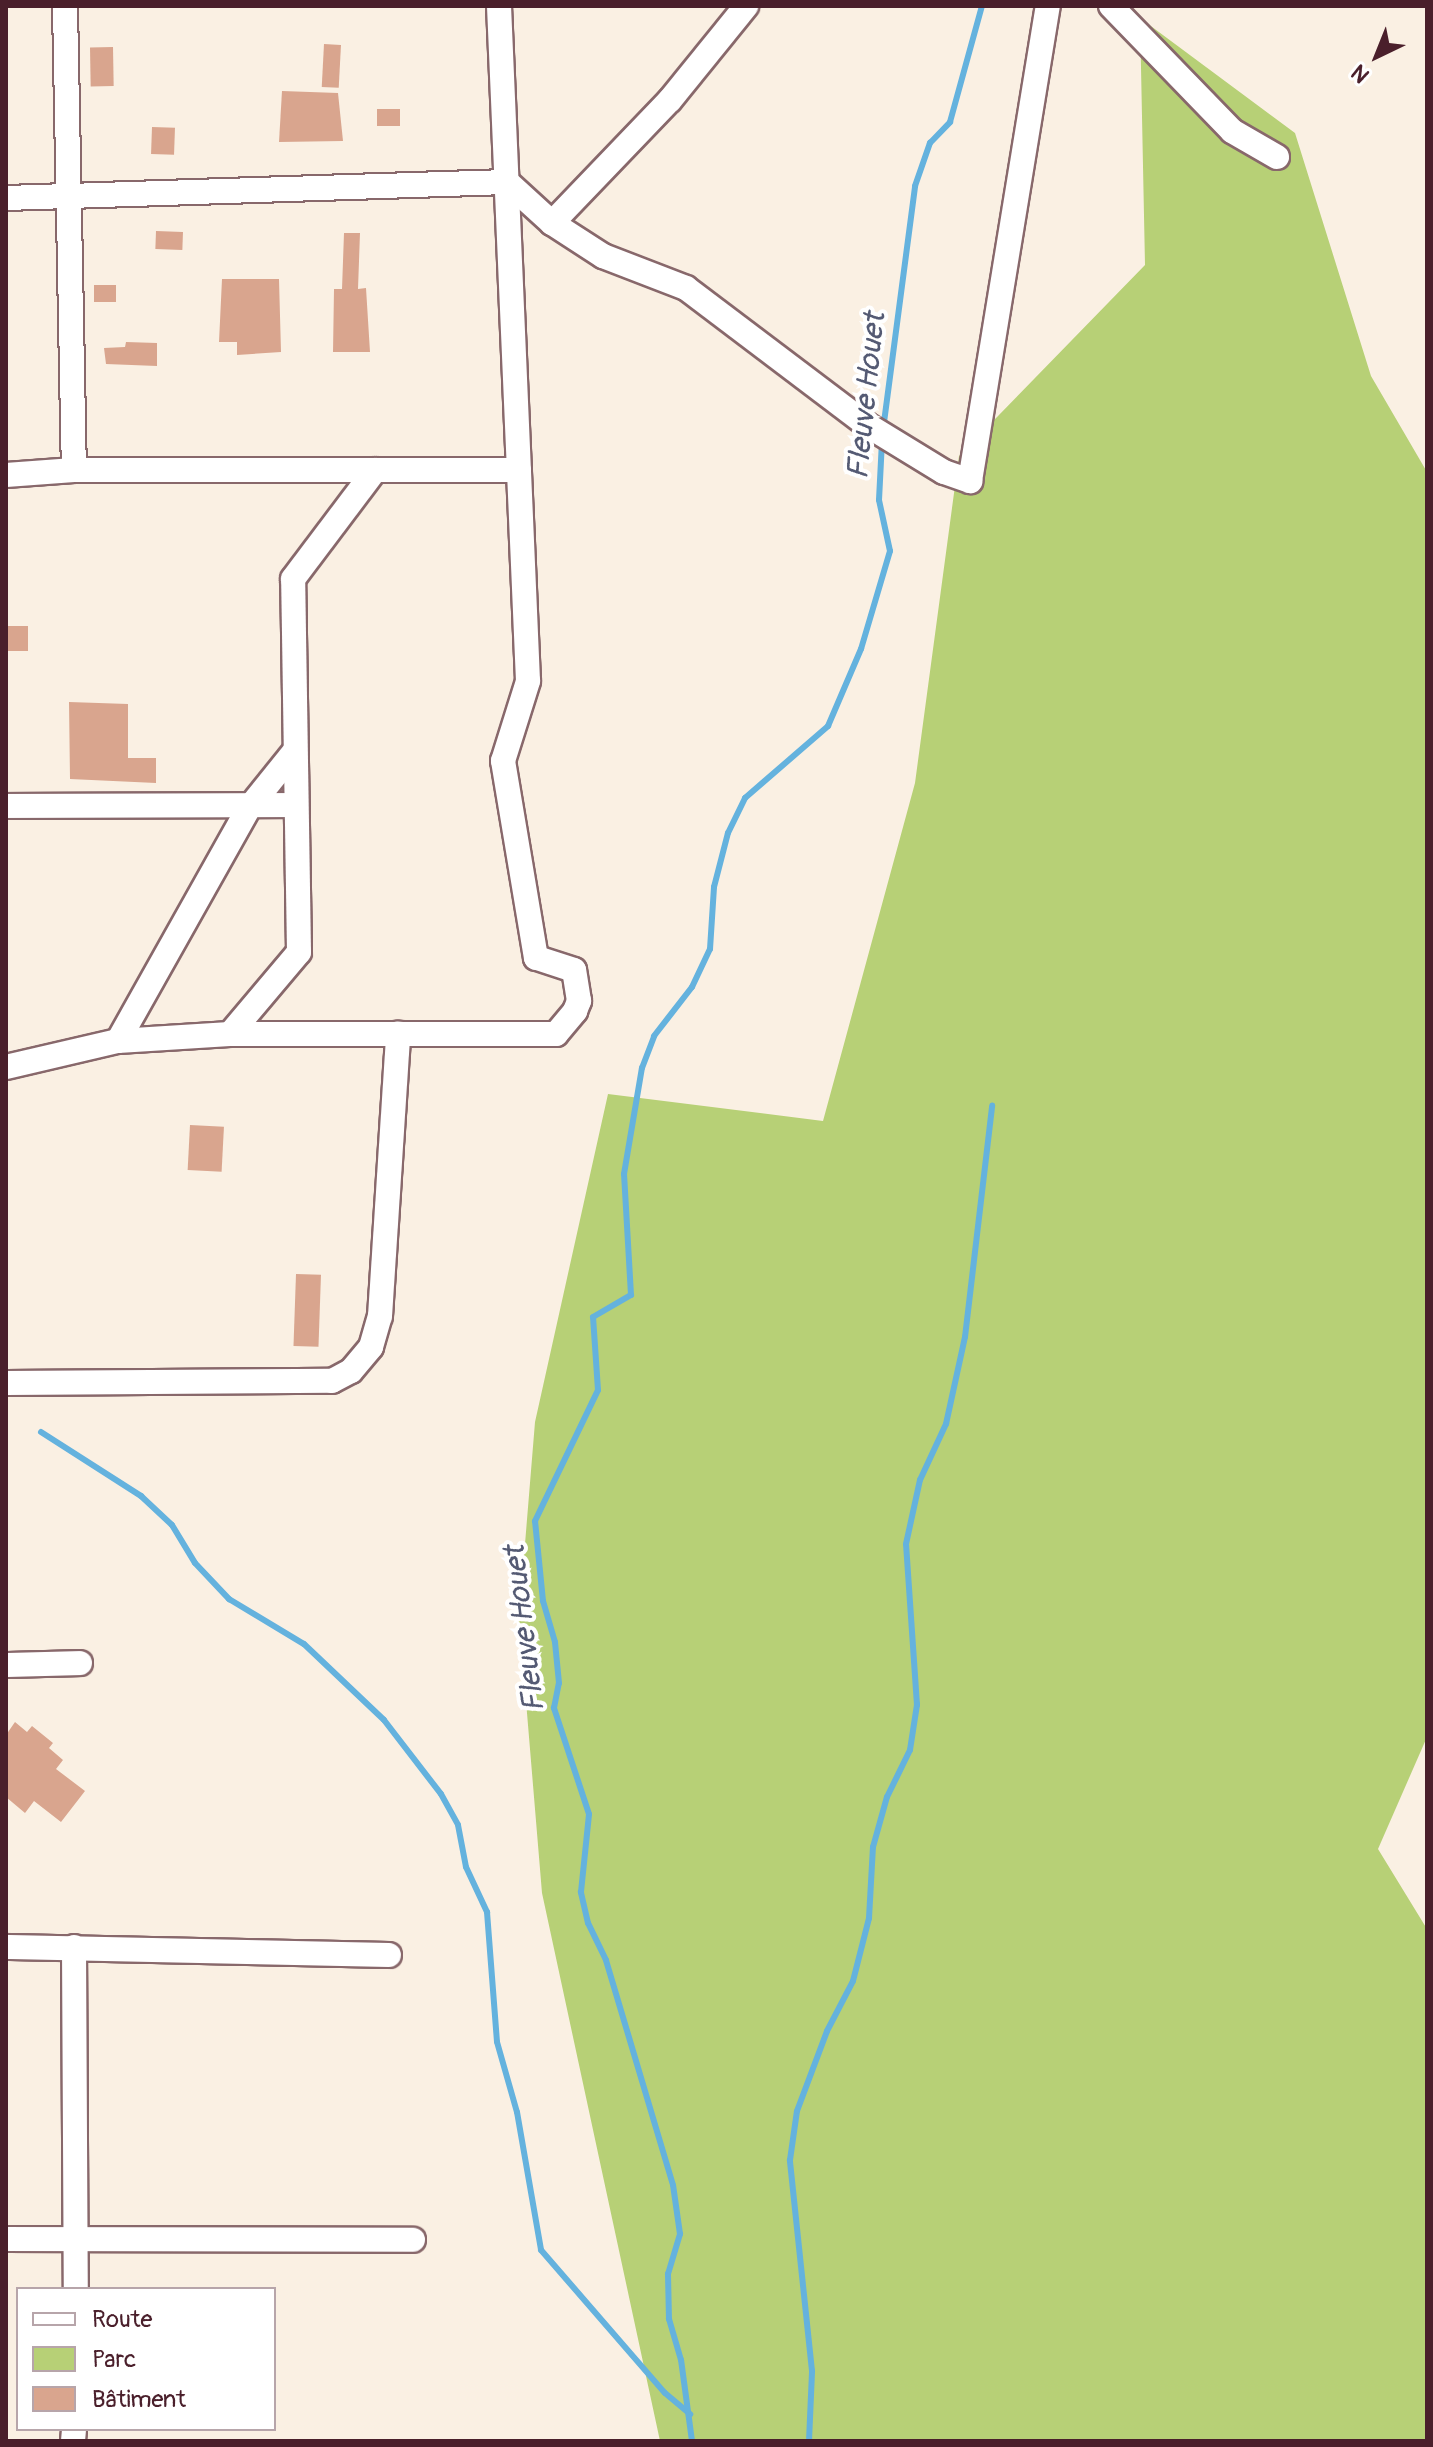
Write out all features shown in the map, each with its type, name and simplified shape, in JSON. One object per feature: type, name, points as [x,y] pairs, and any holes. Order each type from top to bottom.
[{"type":"street","points":[[65,6],[66,195],[74,470]]},
{"type":"street","points":[[6,1066],[118,1041],[230,1034],[556,1034],[579,1001],[574,970],[536,958],[503,761],[528,681],[499,6]]},
{"type":"street","points":[[552,223],[670,100],[746,6]]},
{"type":"street","points":[[6,198],[507,182],[552,223],[603,256],[686,288],[867,425],[944,472],[973,478],[980,398],[1048,6]]},
{"type":"street","points":[[1111,6],[1232,131],[1277,157]]},
{"type":"street","points":[[9,479],[74,470],[519,470]]},
{"type":"street","points":[[230,1034],[299,952],[293,579],[375,470]]},
{"type":"street","points":[[118,1041],[249,808],[294,752]]},
{"type":"street","points":[[6,806],[249,808],[296,805]]},
{"type":"street","points":[[6,1383],[332,1381],[351,1371],[371,1347],[380,1316],[398,1034]]},
{"type":"street","points":[[6,1665],[80,1663]]},
{"type":"street","points":[[6,1947],[389,1955]]},
{"type":"street","points":[[74,1947],[76,2287]]},
{"type":"street","points":[[6,2239],[413,2240]]},
{"type":"green space","points":[[1140,18],[1295,133],[1371,376],[1427,472],[1427,1737],[1378,1849],[1427,1929],[1427,2441],[660,2441],[542,1893],[519,1617],[535,1422],[608,1094],[823,1121],[915,783],[959,456],[1145,265]]},
{"type":"building","points":[[324,44],[341,45],[339,88],[322,87]]},
{"type":"building","points":[[90,47],[113,47],[114,86],[91,86]]},
{"type":"building","points":[[282,91],[338,93],[343,141],[279,142]]},
{"type":"building","points":[[377,109],[400,109],[400,126],[377,126]]},
{"type":"building","points":[[152,127],[175,128],[174,155],[151,154]]},
{"type":"building","points":[[156,231],[183,232],[182,250],[155,249]]},
{"type":"building","points":[[344,233],[360,233],[358,289],[366,288],[370,352],[333,352],[334,289],[342,289]]},
{"type":"building","points":[[222,279],[279,279],[281,352],[237,355],[237,342],[219,342]]},
{"type":"building","points":[[94,285],[116,285],[116,302],[94,302]]},
{"type":"building","points":[[126,342],[157,343],[157,366],[106,364],[104,348],[125,347]]},
{"type":"building","points":[[6,626],[28,626],[28,651],[6,651]]},
{"type":"building","points":[[69,702],[128,704],[128,758],[156,758],[156,783],[70,779]]},
{"type":"building","points":[[190,1125],[224,1127],[222,1172],[188,1170]]},
{"type":"building","points":[[296,1274],[321,1275],[318,1347],[293,1346]]},
{"type":"building","points":[[15,1722],[27,1732],[32,1726],[53,1743],[49,1748],[63,1760],[56,1769],[85,1791],[61,1822],[34,1801],[25,1813],[6,1797],[6,1735]]},
{"type":"waterway","name":"Fleuve Houet","points":[[883,430],[915,186],[930,143],[950,122],[982,6]]},
{"type":"waterway","name":"Fleuve Houet","points":[[692,2441],[681,2360],[669,2319],[668,2274],[680,2234],[673,2185],[606,1960],[588,1923],[581,1892],[589,1814],[554,1708],[559,1683],[555,1642],[543,1601],[535,1521],[598,1390],[593,1317],[631,1295],[624,1174],[642,1068],[654,1036],[692,987],[710,949],[714,887],[728,833],[745,798],[828,726],[861,649],[890,551],[879,500],[882,441]]},
{"type":"waterway","points":[[809,2441],[812,2371],[790,2160],[797,2111],[827,2031],[853,1981],[869,1918],[873,1847],[887,1797],[910,1750],[917,1705],[906,1544],[920,1480],[946,1424],[965,1337],[992,1106]]},
{"type":"waterway","points":[[41,1432],[141,1496],[172,1525],[195,1563],[229,1599],[304,1644],[384,1720],[441,1794],[458,1825],[466,1867],[487,1912],[497,2042],[517,2112],[541,2250],[665,2393],[690,2414]]}]
